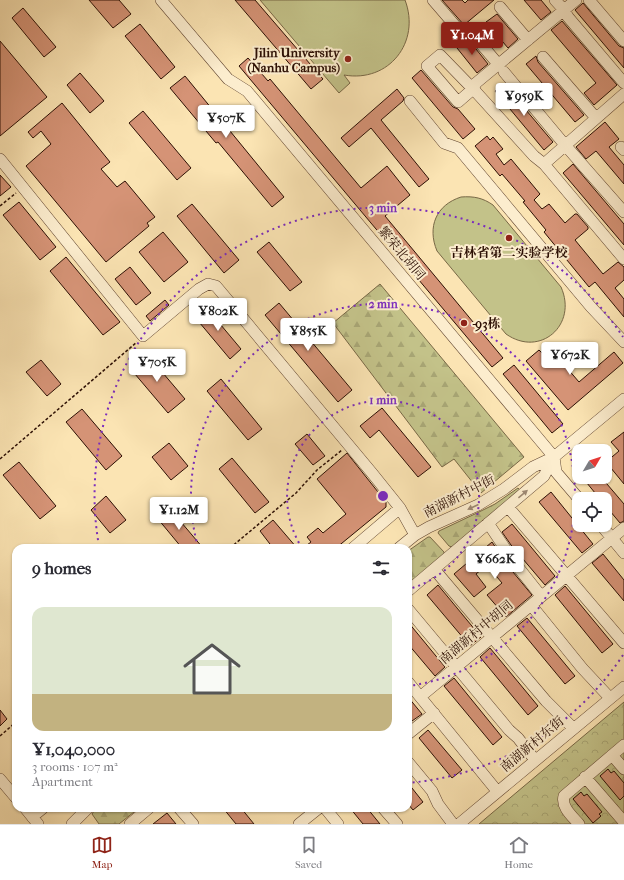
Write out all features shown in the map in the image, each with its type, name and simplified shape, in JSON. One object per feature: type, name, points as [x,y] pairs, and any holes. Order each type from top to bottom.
[{"type":"street","name":"繁荣北胡同","points":[[160,0],[228,79],[248,91],[554,457]]},
{"type":"street","points":[[433,0],[458,29]]},
{"type":"street","points":[[555,0],[624,84]]},
{"type":"street","points":[[576,0],[528,40],[501,68],[476,84],[474,89],[534,156],[544,164],[622,254]]},
{"type":"street","points":[[589,0],[624,41]]},
{"type":"street","points":[[500,8],[528,40]]},
{"type":"street","points":[[470,31],[565,145],[624,212]]},
{"type":"street","points":[[543,57],[596,118]]},
{"type":"street","points":[[544,164],[624,94]]},
{"type":"street","points":[[410,101],[444,143],[458,148],[591,307],[624,342]]},
{"type":"street","points":[[0,159],[143,336],[199,289],[208,284],[216,286],[400,508],[415,535]]},
{"type":"street","points":[[412,588],[544,476],[554,457],[624,399]]},
{"type":"street","points":[[554,457],[556,472],[573,492]]},
{"type":"street","name":"南湖新村中街","points":[[404,544],[415,535],[429,527],[478,505],[504,489],[532,467],[554,457]]},
{"type":"street","points":[[508,507],[624,643]]},
{"type":"street","points":[[358,544],[400,508]]},
{"type":"street","points":[[488,524],[514,562],[542,596]]},
{"type":"street","name":"南湖新村中胡同","points":[[420,697],[624,528]]},
{"type":"street","points":[[606,532],[624,553]]},
{"type":"street","points":[[434,569],[546,701],[573,728]]},
{"type":"street","points":[[531,605],[582,668],[610,698]]},
{"type":"street","points":[[412,614],[536,760]]},
{"type":"street","points":[[412,687],[498,791]]},
{"type":"street","name":"南湖新村东街","points":[[459,824],[624,687]]},
{"type":"street","points":[[412,731],[434,713]]},
{"type":"street","points":[[579,824],[564,806],[564,796],[568,791],[624,745]]},
{"type":"street","points":[[612,755],[624,769]]},
{"type":"street","points":[[412,767],[432,791],[438,804],[453,824]]},
{"type":"street","points":[[585,777],[624,822]]},
{"type":"street","points":[[0,779],[12,793]]},
{"type":"street","points":[[28,812],[35,820]]},
{"type":"street","points":[[72,824],[84,812]]},
{"type":"street","points":[[130,824],[144,812]]},
{"type":"street","points":[[182,812],[192,824]]},
{"type":"street","points":[[299,824],[313,812]]},
{"type":"street","points":[[328,812],[338,824]]},
{"type":"street","points":[[386,812],[397,824]]},
{"type":"path","points":[[0,206],[23,187]]},
{"type":"path","points":[[0,459],[143,336]]},
{"type":"path","points":[[235,544],[296,493],[317,470],[348,445]]},
{"type":"path","points":[[0,736],[12,726]]},
{"type":"green space","points":[[260,0],[405,0],[409,16],[409,31],[405,44],[397,56],[387,66],[375,73],[360,76],[344,75],[350,83],[339,93]]},
{"type":"green space","points":[[461,197],[478,198],[493,205],[561,287],[565,301],[564,314],[560,325],[553,334],[543,340],[531,342],[519,340],[506,334],[437,251],[433,234],[436,218],[445,205]]},
{"type":"green space","points":[[380,284],[524,457],[481,493],[454,459],[442,467],[333,323]]},
{"type":"green space","points":[[518,488],[520,490],[452,547],[449,546],[438,533],[439,531],[495,504]]},
{"type":"green space","points":[[430,537],[444,552],[444,554],[412,582],[412,548]]},
{"type":"green space","points":[[624,702],[624,824],[479,824]]},
{"type":"green space","points":[[93,812],[134,812],[119,824],[99,824],[92,814]]},
{"type":"building","points":[[89,0],[119,0],[131,14],[113,28]]},
{"type":"building","points":[[235,0],[255,0],[323,79],[311,89]]},
{"type":"building","points":[[442,0],[462,0],[465,3],[468,0],[494,0],[464,25]]},
{"type":"building","points":[[524,0],[541,0],[551,12],[541,20]]},
{"type":"building","points":[[583,3],[619,46],[624,48],[624,68],[575,10]]},
{"type":"building","points":[[23,8],[56,47],[44,57],[12,18]]},
{"type":"building","points":[[497,14],[518,39],[508,48],[486,22]]},
{"type":"building","points":[[562,21],[617,85],[594,105],[584,93],[596,83],[551,30]]},
{"type":"building","points":[[140,24],[175,67],[161,79],[125,36]]},
{"type":"building","points":[[468,39],[488,64],[477,73],[457,48]]},
{"type":"building","points":[[0,41],[47,97],[0,136]]},
{"type":"building","points":[[536,56],[538,62],[584,115],[575,122],[526,64]]},
{"type":"building","points":[[248,58],[268,81],[270,79],[361,188],[387,166],[410,195],[385,216],[503,358],[492,367],[239,66]]},
{"type":"building","points":[[421,70],[453,107],[458,109],[475,129],[463,139],[412,78]]},
{"type":"building","points":[[80,73],[104,101],[90,113],[67,85]]},
{"type":"building","points":[[185,76],[284,197],[272,207],[218,142],[216,143],[170,88]]},
{"type":"building","points":[[504,84],[553,142],[544,150],[495,91]]},
{"type":"building","points":[[397,89],[404,98],[403,101],[381,120],[429,179],[419,187],[371,128],[349,147],[341,138]]},
{"type":"building","points":[[62,103],[110,162],[101,169],[117,187],[125,181],[155,217],[147,223],[149,226],[106,262],[26,166],[51,144],[41,131],[33,138],[28,132]]},
{"type":"building","points":[[143,111],[191,168],[177,180],[129,123]]},
{"type":"building","points":[[605,122],[619,139],[609,147],[624,165],[624,184],[596,151],[586,159],[576,147]]},
{"type":"building","points":[[487,136],[490,140],[493,137],[503,149],[496,154],[504,165],[511,159],[540,194],[534,200],[542,209],[549,204],[565,223],[577,214],[588,227],[588,229],[575,240],[603,274],[618,262],[624,267],[624,280],[615,288],[624,299],[624,317],[595,282],[589,287],[544,232],[546,230],[523,202],[525,201],[502,174],[500,176],[475,146]]},
{"type":"building","points":[[573,164],[624,224],[624,245],[563,173]]},
{"type":"building","points":[[0,175],[11,187],[0,196]]},
{"type":"building","points":[[19,202],[56,247],[40,260],[3,215]]},
{"type":"building","points":[[192,204],[239,260],[224,273],[177,216]]},
{"type":"building","points":[[163,232],[188,262],[164,282],[139,252]]},
{"type":"building","points":[[269,242],[302,282],[290,291],[257,252]]},
{"type":"building","points":[[66,257],[120,322],[103,335],[50,271]]},
{"type":"building","points":[[130,267],[151,293],[136,305],[115,279]]},
{"type":"building","points":[[165,300],[169,305],[150,321],[146,316]]},
{"type":"building","points":[[279,303],[352,390],[338,402],[265,315]]},
{"type":"building","points":[[205,306],[241,349],[230,359],[194,316]]},
{"type":"building","points":[[549,347],[579,382],[614,352],[623,363],[568,410],[526,361],[539,350],[542,353]]},
{"type":"building","points":[[146,353],[185,399],[168,413],[129,367]]},
{"type":"building","points":[[41,360],[61,384],[47,396],[26,372]]},
{"type":"building","points":[[514,365],[563,424],[552,433],[503,374]]},
{"type":"building","points":[[221,379],[262,429],[248,440],[207,391]]},
{"type":"building","points":[[382,408],[431,467],[418,477],[379,430],[370,438],[360,426]]},
{"type":"building","points":[[82,409],[122,456],[106,470],[66,422]]},
{"type":"building","points":[[624,432],[624,484],[612,469],[612,457],[619,451],[611,442]]},
{"type":"building","points":[[307,434],[325,456],[313,465],[295,444]]},
{"type":"building","points":[[169,443],[188,466],[171,480],[152,457]]},
{"type":"building","points":[[347,453],[386,502],[386,507],[341,544],[308,544],[311,542],[307,537],[318,528],[323,533],[346,514],[317,479]]},
{"type":"building","points":[[232,458],[269,502],[255,513],[219,469]]},
{"type":"building","points":[[19,462],[56,506],[40,519],[3,475]]},
{"type":"building","points":[[588,484],[607,484],[624,504],[624,521],[620,523],[612,513],[612,492],[594,492]]},
{"type":"building","points":[[551,492],[572,518],[572,532],[583,532],[593,544],[582,553],[539,502]]},
{"type":"building","points":[[106,496],[126,520],[110,533],[91,510]]},
{"type":"building","points":[[170,509],[200,544],[179,544],[158,519]]},
{"type":"building","points":[[273,520],[294,544],[270,544],[260,531]]},
{"type":"building","points":[[512,524],[555,576],[545,585],[511,545],[502,532]]},
{"type":"building","points":[[492,542],[508,566],[532,595],[506,617],[487,595],[502,583],[487,565],[476,574],[486,587],[474,597],[454,574]]},
{"type":"building","points":[[603,554],[624,580],[624,601],[592,563]]},
{"type":"building","points":[[438,585],[481,637],[470,646],[427,595]]},
{"type":"building","points":[[565,586],[613,644],[602,653],[555,595]]},
{"type":"building","points":[[527,618],[575,676],[565,684],[517,626]]},
{"type":"building","points":[[412,627],[445,667],[435,676],[412,649]]},
{"type":"building","points":[[490,648],[538,706],[528,715],[480,657]]},
{"type":"building","points":[[454,678],[502,737],[493,745],[444,686]]},
{"type":"building","points":[[412,702],[422,714],[412,721]]},
{"type":"building","points":[[0,710],[7,719],[0,726]]},
{"type":"building","points":[[428,730],[462,770],[452,778],[419,738]]},
{"type":"building","points":[[608,769],[611,773],[614,771],[624,783],[624,796],[620,800],[600,776]]},
{"type":"building","points":[[412,788],[423,802],[413,810],[412,809]]},
{"type":"building","points":[[581,792],[584,796],[587,794],[602,812],[599,814],[601,816],[593,823],[573,799]]},
{"type":"building","points":[[226,812],[244,812],[254,824],[236,824]]},
{"type":"building","points":[[353,812],[370,812],[380,824],[363,824]]},
{"type":"building","points":[[167,813],[176,824],[153,824]]},
{"type":"place","name":"Jilin University (Nanhu Campus)","points":[[348,59]]},
{"type":"place","name":"吉林省第二实验学校","points":[[509,238]]},
{"type":"place","name":"-93栋","points":[[464,323]]}]
